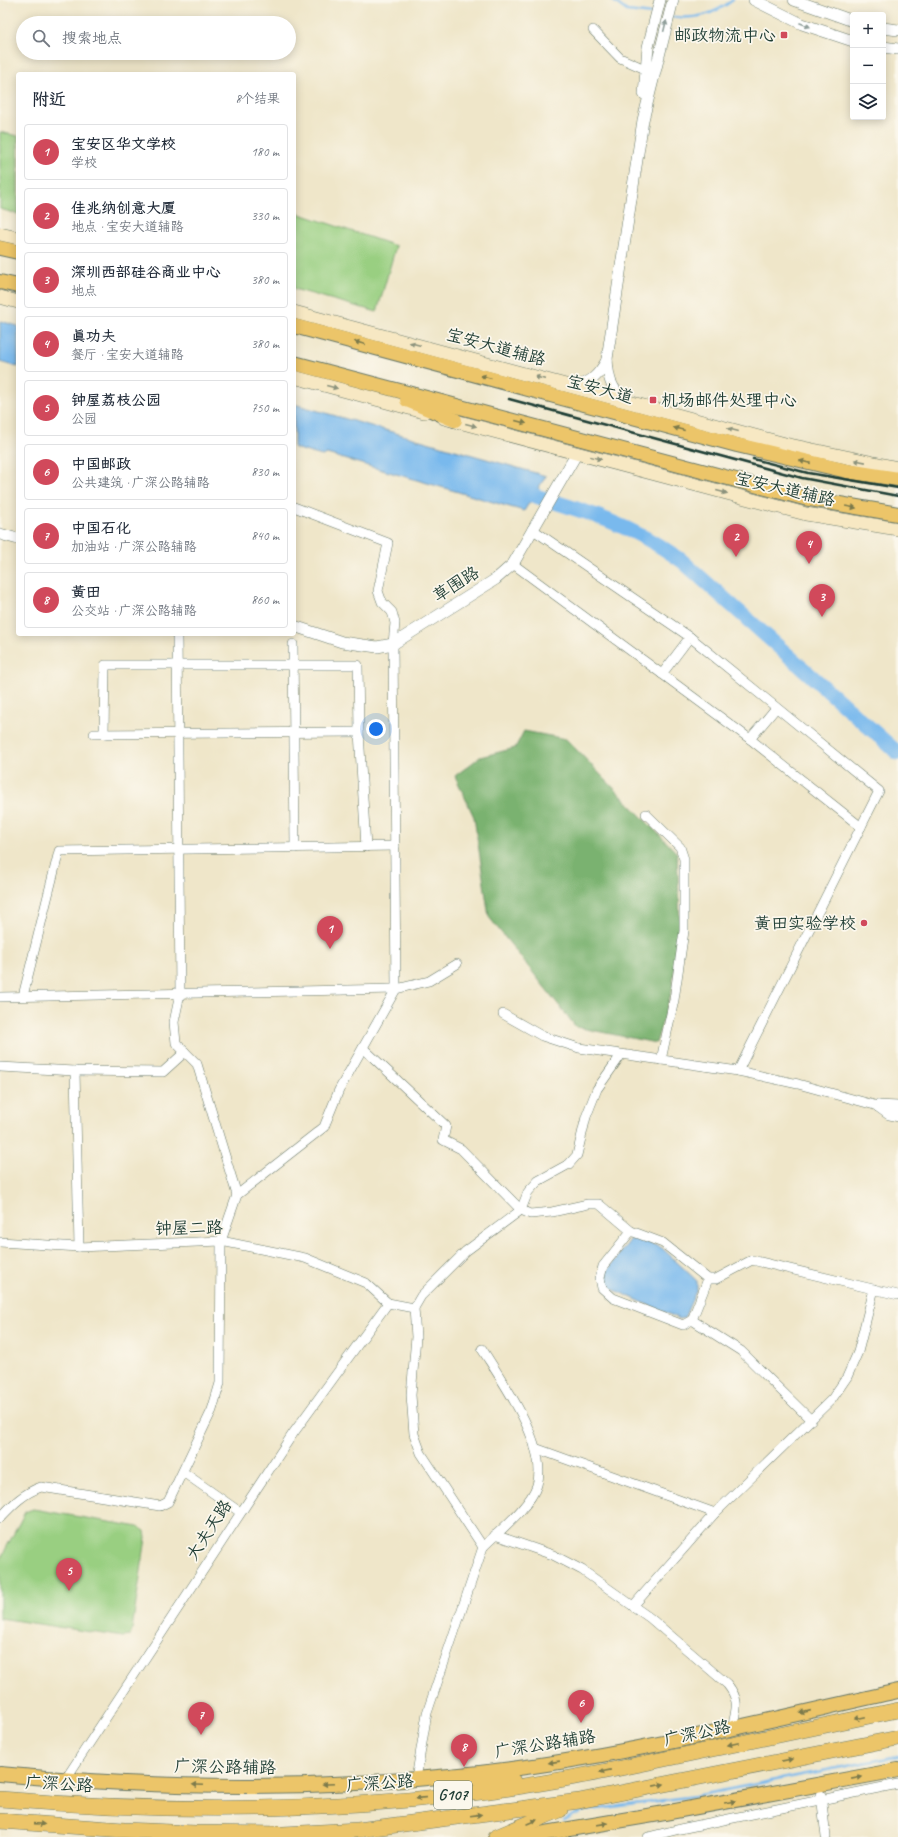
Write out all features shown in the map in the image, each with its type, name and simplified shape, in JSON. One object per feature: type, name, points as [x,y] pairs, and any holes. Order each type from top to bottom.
[{"type":"highway","name":"广深公路","points":[[0,1799],[140,1808],[241,1809],[304,1807],[464,1794],[540,1784],[898,1710]]},
{"type":"highway","name":"G107","points":[[0,1821],[202,1835],[283,1834],[358,1830],[579,1801],[898,1738]]},
{"type":"highway","points":[[452,1776],[540,1784]]},
{"type":"highway","points":[[496,1837],[579,1801]]},
{"type":"main road","points":[[0,234],[16,238]]},
{"type":"main road","points":[[0,248],[16,252]]},
{"type":"main road","points":[[0,282],[16,286]]},
{"type":"main road","points":[[0,297],[16,301]]},
{"type":"main road","name":"宝安大道辅路","points":[[296,313],[792,446],[898,468]]},
{"type":"main road","name":"宝安大道","points":[[296,327],[737,445],[847,471],[898,479]]},
{"type":"main road","points":[[296,364],[804,498],[898,514]]},
{"type":"main road","name":"宝安大道辅路","points":[[296,378],[806,514],[898,529]]},
{"type":"main road","points":[[364,381],[454,420]]},
{"type":"main road","name":"广深公路辅路","points":[[0,1774],[66,1780],[252,1787],[452,1776],[567,1760],[732,1729],[898,1691]]},
{"type":"main road","points":[[522,1837],[821,1792],[898,1770]]},
{"type":"street","points":[[643,120],[645,69],[648,47],[660,0]]},
{"type":"street","points":[[754,0],[802,24],[850,40]]},
{"type":"street","points":[[794,0],[850,20]]},
{"type":"street","points":[[629,402],[620,396],[611,385],[607,359],[643,120],[673,1]]},
{"type":"street","points":[[886,28],[898,30]]},
{"type":"street","points":[[593,30],[620,58],[645,69]]},
{"type":"street","points":[[886,47],[898,49]]},
{"type":"street","points":[[573,387],[585,384],[592,380],[602,369],[607,359]]},
{"type":"street","name":"草围路","points":[[296,627],[342,642],[377,648],[392,644],[496,579],[513,564],[577,453]]},
{"type":"street","points":[[0,1518],[16,1500],[41,1487],[160,1506],[168,1502],[212,1410],[220,1383],[221,1241],[237,1195],[324,1127],[339,1090],[396,989],[392,644],[395,623],[392,612],[382,602],[378,590],[388,543],[296,508]]},
{"type":"street","points":[[532,529],[690,637],[880,791],[738,1071]]},
{"type":"street","points":[[0,534],[16,538]]},
{"type":"street","points":[[513,564],[750,739],[861,827]]},
{"type":"street","points":[[177,636],[180,994],[174,1022],[176,1043],[197,1064],[237,1195]]},
{"type":"street","points":[[662,674],[690,637]]},
{"type":"street","points":[[293,644],[294,848]]},
{"type":"street","points":[[359,732],[99,734],[105,665],[358,664],[359,732],[366,847]]},
{"type":"street","points":[[750,739],[776,708]]},
{"type":"street","points":[[646,814],[680,847],[684,859],[684,931],[674,1000],[661,1060]]},
{"type":"street","points":[[23,996],[59,851],[395,846]]},
{"type":"street","points":[[0,997],[396,989],[429,982],[457,964]]},
{"type":"street","points":[[503,1014],[542,1036],[579,1048],[738,1071],[798,1084],[878,1106],[898,1107]]},
{"type":"street","points":[[363,1048],[446,1126],[443,1140],[461,1149],[521,1210],[530,1214],[552,1212],[588,1204],[599,1204],[631,1231],[663,1243],[708,1279],[716,1279],[752,1260],[898,1295]]},
{"type":"street","points":[[0,1067],[75,1071],[163,1072],[185,1052]]},
{"type":"street","points":[[483,1547],[421,1453],[414,1434],[411,1395],[416,1337],[414,1308],[421,1296],[466,1251],[521,1210],[528,1192],[538,1181],[569,1164],[577,1155],[586,1117],[598,1089],[621,1055]]},
{"type":"street","points":[[75,1071],[79,1247]]},
{"type":"street","points":[[878,1106],[890,1114],[898,1116]]},
{"type":"street","points":[[631,1231],[603,1266],[600,1278],[602,1288],[613,1298],[683,1325],[692,1320],[708,1279]]},
{"type":"street","name":"钟屋二路","points":[[0,1242],[79,1247],[221,1241],[305,1258],[366,1283],[388,1303]]},
{"type":"street","points":[[633,1606],[715,1513],[832,1400],[846,1377],[858,1352],[874,1289]]},
{"type":"street","points":[[388,1303],[414,1308]]},
{"type":"street","name":"大夫天路","points":[[66,1780],[240,1512],[292,1435],[388,1303]]},
{"type":"street","points":[[692,1320],[741,1351],[811,1420]]},
{"type":"street","points":[[416,1779],[427,1713],[483,1547],[524,1505],[537,1484],[538,1471],[535,1448],[518,1406],[482,1348]]},
{"type":"street","points":[[535,1448],[715,1513]]},
{"type":"street","points":[[183,1472],[240,1512]]},
{"type":"street","points":[[495,1535],[554,1555],[582,1570],[650,1618],[727,1684],[736,1698],[737,1706],[732,1729]]},
{"type":"street","points":[[648,1837],[681,1833],[821,1792],[898,1784]]},
{"type":"street","points":[[821,1792],[826,1837]]},
{"type":"green space","points":[[0,132],[16,136],[16,213],[0,209]]},
{"type":"green space","points":[[296,213],[396,246],[377,312],[296,290]]},
{"type":"green space","points":[[524,731],[566,739],[677,853],[680,922],[672,990],[656,1043],[576,1027],[489,917],[474,817],[455,776],[480,757],[515,748]]},
{"type":"green space","points":[[33,1509],[139,1527],[145,1531],[146,1538],[130,1636],[123,1637],[0,1618],[0,1563],[2,1556],[25,1512]]},
{"type":"water","points":[[0,321],[16,325],[16,366],[0,362]]},
{"type":"water","points":[[296,405],[546,476],[524,511],[327,454],[322,456],[296,449]]},
{"type":"water","points":[[636,1238],[662,1248],[697,1281],[697,1289],[684,1318],[680,1319],[610,1288],[604,1278],[607,1271],[631,1239]]},
{"type":"waterway","points":[[612,0],[627,11],[653,14]]},
{"type":"waterway","points":[[672,17],[704,15],[719,9],[733,0]]},
{"type":"waterway","points":[[516,490],[581,510],[621,526],[661,547],[681,560],[898,753]]},
{"type":"waterway","points":[[564,1821],[583,1811],[695,1796],[898,1756]]},
{"type":"railway","points":[[509,399],[802,478],[898,496]]},
{"type":"railway","points":[[753,459],[808,473],[898,488]]},
{"type":"place","name":"邮政物流中心","points":[[784,35]]},
{"type":"place","name":"机场邮件处理中心","points":[[653,400]]},
{"type":"place","name":"佳兆纳创意大厦","points":[[736,557]]},
{"type":"place","name":"真功夫","points":[[809,564]]},
{"type":"place","name":"深圳西部硅谷商业中心","points":[[822,617]]},
{"type":"place","name":"黄田实验学校","points":[[864,923]]},
{"type":"place","name":"宝安区华文学校","points":[[330,949]]},
{"type":"place","name":"钟屋荔枝公园","points":[[69,1591]]},
{"type":"place","name":"中国邮政","points":[[581,1723]]},
{"type":"place","name":"中国石化","points":[[201,1735]]},
{"type":"place","name":"黄田","points":[[464,1767]]}]
